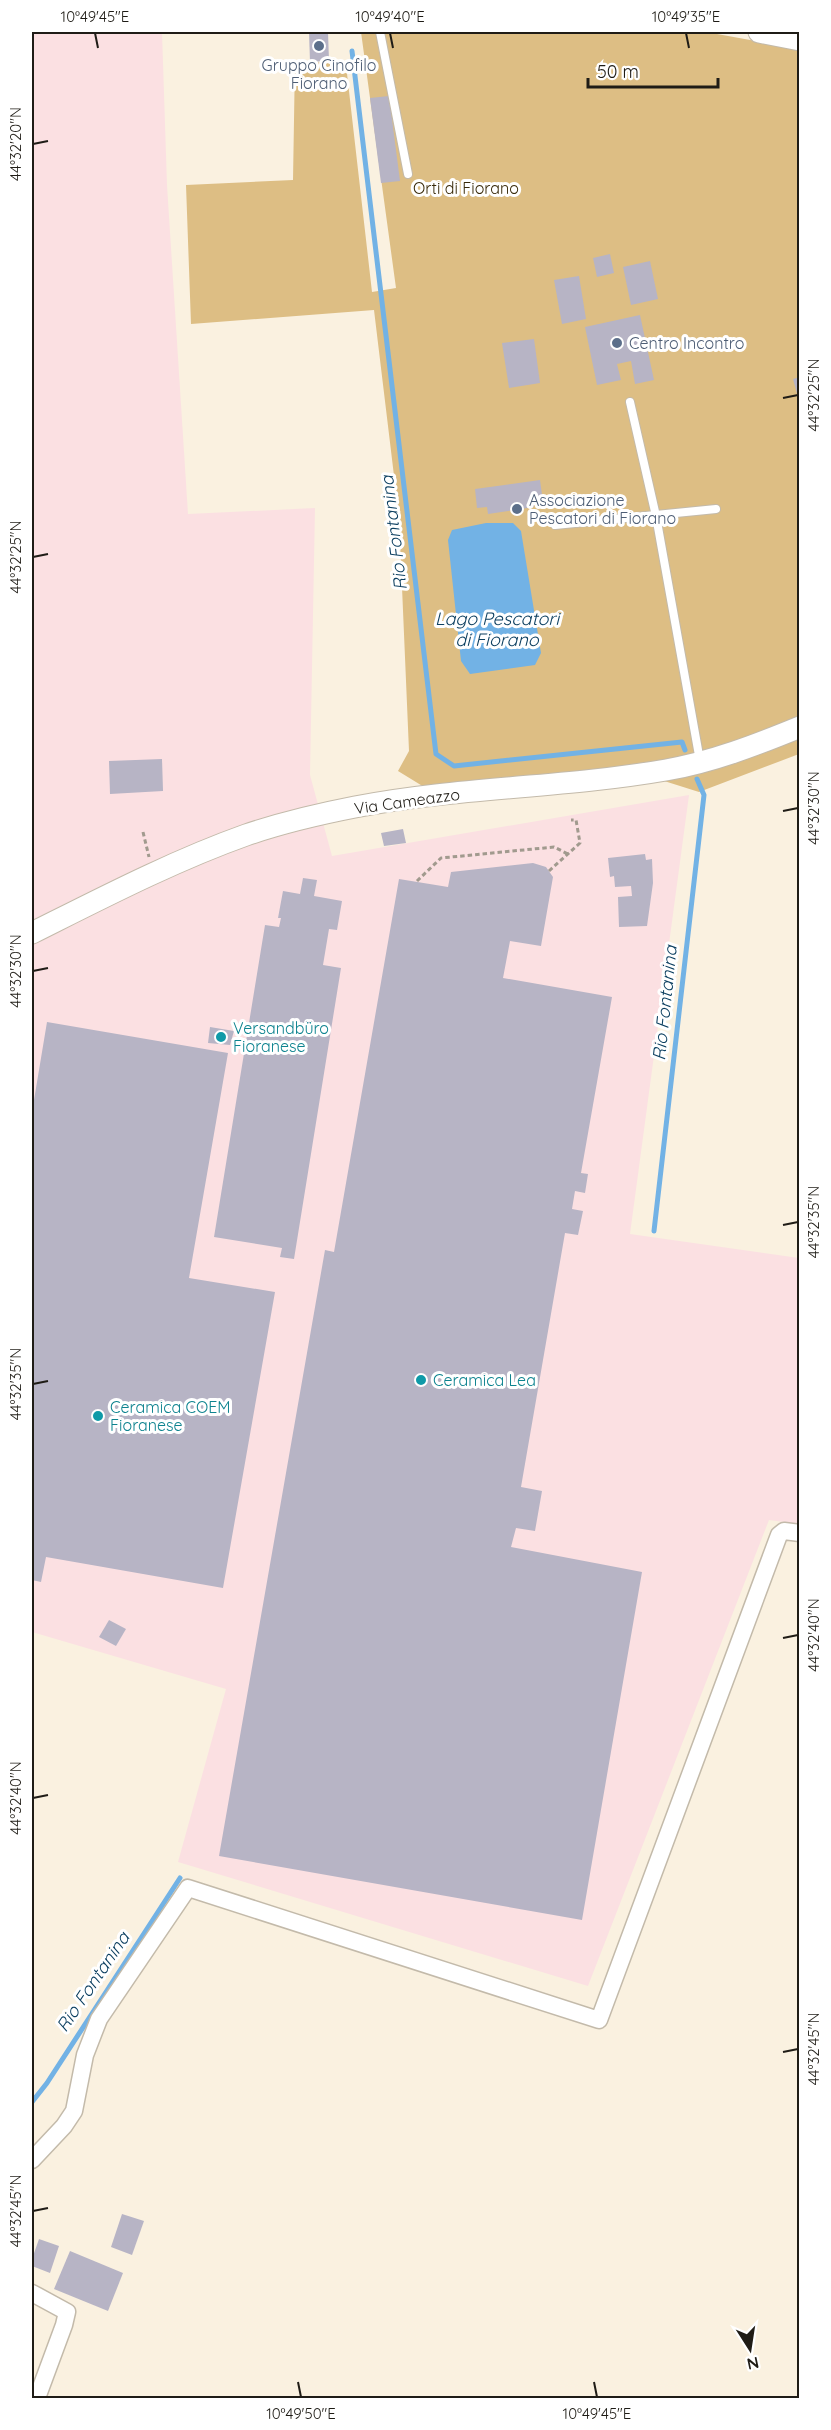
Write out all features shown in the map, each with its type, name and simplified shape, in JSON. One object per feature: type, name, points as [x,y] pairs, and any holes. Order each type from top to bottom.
[{"type":"street","points":[[759,32],[800,40]]},
{"type":"street","name":"Via Cameazzo","points":[[32,933],[216,846],[296,821],[385,802],[596,780],[700,763],[800,728]]},
{"type":"street","points":[[32,2160],[64,2126],[74,2111],[89,2039],[99,2019],[188,1888],[598,2020],[779,1535],[784,1531],[800,1533]]},
{"type":"street","points":[[32,2294],[67,2312],[37,2398]]},
{"type":"lane","points":[[380,32],[408,174]]},
{"type":"lane","points":[[630,402],[656,516],[700,763]]},
{"type":"lane","points":[[555,525],[716,509]]},
{"type":"path","points":[[549,871],[580,843],[576,819],[571,820]]},
{"type":"path","points":[[143,832],[150,862]]},
{"type":"path","points":[[417,881],[441,858],[554,847],[568,854]]},
{"type":"shaded area","points":[[32,32],[162,32],[167,185],[188,514],[315,508],[310,775],[332,856],[689,795],[630,1234],[799,1258],[799,1524],[769,1520],[588,1986],[178,1862],[226,1689],[32,1632]]},
{"type":"green space","name":"Orti di Fiorano","points":[[361,32],[706,32],[799,49],[799,754],[699,792],[642,774],[442,798],[398,771],[409,751],[399,517],[374,310],[191,324],[186,185],[293,180],[295,60],[346,65],[372,292],[396,288]]},
{"type":"water","name":"Lago Pescatori di Fiorano","points":[[486,523],[513,523],[521,531],[541,653],[535,665],[470,674],[461,661],[448,540],[452,530]]},
{"type":"building","name":"Gruppo Cinofilo Fiorano","points":[[309,32],[328,32],[329,61],[310,62]]},
{"type":"building","points":[[389,96],[400,181],[381,183],[370,98]]},
{"type":"building","points":[[610,254],[614,273],[597,277],[593,258]]},
{"type":"building","points":[[650,261],[658,299],[631,305],[623,267]]},
{"type":"building","points":[[579,276],[586,319],[562,324],[554,280]]},
{"type":"building","name":"Centro Incontro","points":[[640,315],[654,380],[635,384],[631,361],[617,364],[621,380],[597,385],[585,327]]},
{"type":"building","points":[[534,339],[540,383],[509,388],[502,343]]},
{"type":"building","points":[[800,377],[800,401],[799,401],[793,379]]},
{"type":"building","name":"Associazione Pescatori di Fiorano","points":[[540,480],[543,502],[534,503],[534,507],[488,514],[487,507],[477,508],[475,489]]},
{"type":"building","points":[[162,759],[163,791],[110,794],[109,761]]},
{"type":"building","points":[[403,829],[406,843],[384,846],[381,833]]},
{"type":"building","points":[[645,854],[646,860],[652,859],[653,883],[647,926],[619,927],[618,897],[632,896],[631,886],[615,887],[614,876],[610,877],[608,858]]},
{"type":"building","name":"Ceramica Lea","points":[[533,863],[546,867],[553,877],[541,946],[510,941],[503,978],[612,997],[581,1173],[588,1174],[585,1193],[575,1191],[572,1209],[583,1211],[578,1235],[565,1233],[521,1487],[542,1491],[535,1531],[516,1528],[511,1547],[642,1572],[582,1920],[219,1856],[325,1250],[334,1252],[399,879],[448,887],[451,872]]},
{"type":"building","points":[[303,878],[317,880],[314,896],[342,901],[337,930],[329,929],[323,965],[341,968],[294,1259],[280,1257],[282,1248],[214,1237],[265,925],[279,927],[281,918],[278,918],[283,891],[300,894]]},
{"type":"building","name":"Ceramica COEM Fioranese","points":[[47,1022],[228,1053],[189,1278],[275,1292],[223,1588],[46,1557],[41,1582],[32,1580],[32,1112]]},
{"type":"building","name":"Versandbüro Fioranese","points":[[210,1027],[234,1031],[230,1045],[208,1043]]},
{"type":"building","points":[[109,1620],[126,1629],[116,1646],[99,1637]]},
{"type":"building","points":[[122,2214],[144,2221],[132,2255],[111,2247]]},
{"type":"building","points":[[39,2239],[59,2246],[50,2273],[32,2266]]},
{"type":"building","points":[[70,2251],[123,2273],[108,2311],[54,2289]]},
{"type":"waterway","name":"Rio Fontanina","points":[[352,51],[436,754],[454,766],[682,742],[685,750]]},
{"type":"waterway","name":"Rio Fontanina","points":[[654,1231],[704,795],[697,779]]},
{"type":"waterway","name":"Rio Fontanina","points":[[32,2102],[47,2083],[180,1878]]},
{"type":"place","name":"Gruppo Cinofilo Fiorano","points":[[319,46]]},
{"type":"place","name":"Centro Incontro","points":[[617,343]]},
{"type":"place","name":"Associazione Pescatori di Fiorano","points":[[517,509]]},
{"type":"place","name":"Versandbüro Fioranese","points":[[221,1037]]},
{"type":"place","name":"Ceramica Lea","points":[[421,1380]]},
{"type":"place","name":"Ceramica COEM Fioranese","points":[[98,1416]]}]
